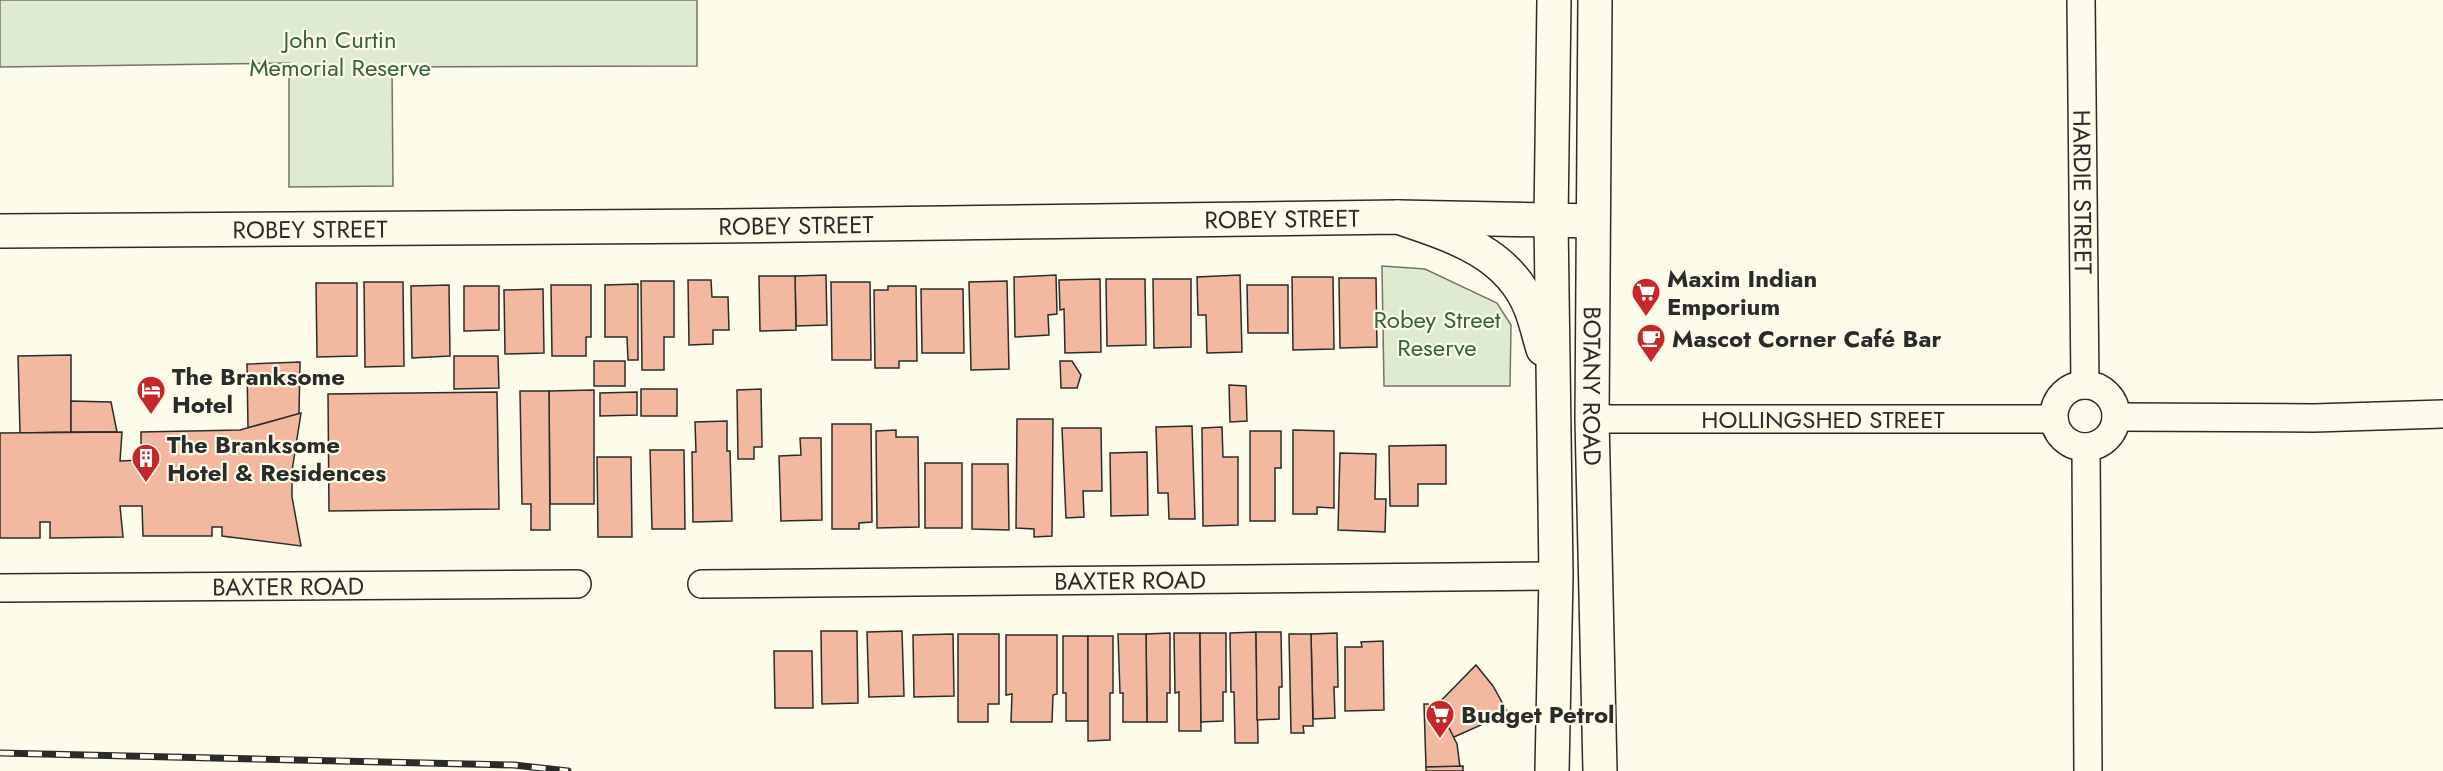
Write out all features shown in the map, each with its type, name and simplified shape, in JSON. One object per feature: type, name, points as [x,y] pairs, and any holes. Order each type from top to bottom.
[{"type":"main road","name":"BOTANY ROAD","points":[[1550,766],[1556,576],[1556,416],[1551,220],[1554,0]]},
{"type":"main road","name":"BOTANY ROAD","points":[[1595,0],[1592,419],[1600,771]]},
{"type":"main road","name":"ROBEY STREET","points":[[0,231],[719,226],[1398,217],[1593,221]]},
{"type":"main road","points":[[1398,217],[1456,237],[1487,254],[1520,287],[1532,309],[1556,416]]},
{"type":"street","name":"HARDIE STREET","points":[[2080,0],[2085,385]]},
{"type":"street","points":[[2085,385],[2101,389],[2107,394],[2112,400],[2116,417],[2115,426],[2104,441],[2095,446],[2086,447],[2068,442],[2056,428],[2054,419],[2059,399],[2075,387],[2085,385]]},
{"type":"street","points":[[2116,417],[2314,418],[2443,414]]},
{"type":"street","name":"HOLLINGSHED STREET","points":[[1592,419],[2054,419]]},
{"type":"street","points":[[2086,447],[2088,771]]},
{"type":"street","name":"BAXTER ROAD","points":[[702,584],[1556,576]]},
{"type":"street","name":"BAXTER ROAD","points":[[0,588],[577,584]]},
{"type":"green space","name":"John Curtin Memorial Reserve","points":[[0,0],[697,0],[697,66],[392,67],[393,186],[289,187],[289,63],[0,67]]},
{"type":"green space","name":"Robey Street Reserve","points":[[1382,266],[1425,269],[1497,303],[1511,325],[1510,386],[1384,386]]},
{"type":"building","points":[[826,275],[827,325],[796,326],[795,276]]},
{"type":"building","points":[[1056,275],[1057,314],[1048,315],[1049,335],[1015,337],[1014,277]]},
{"type":"building","points":[[1240,275],[1242,352],[1207,353],[1206,315],[1198,315],[1197,277]]},
{"type":"building","points":[[759,276],[795,276],[796,330],[760,331]]},
{"type":"building","points":[[1292,277],[1333,277],[1334,349],[1293,350]]},
{"type":"building","points":[[1339,278],[1376,278],[1377,347],[1340,348]]},
{"type":"building","points":[[1100,279],[1101,352],[1065,353],[1064,309],[1060,310],[1059,280]]},
{"type":"building","points":[[1106,279],[1145,279],[1146,345],[1107,346]]},
{"type":"building","points":[[1153,279],[1191,279],[1191,347],[1154,348]]},
{"type":"building","points":[[688,280],[711,280],[712,297],[728,297],[729,330],[713,330],[713,344],[689,345]]},
{"type":"building","points":[[641,281],[674,281],[674,337],[664,337],[664,370],[642,370]]},
{"type":"building","points":[[1007,281],[1009,369],[971,370],[969,282]]},
{"type":"building","points":[[364,282],[403,282],[404,366],[365,367]]},
{"type":"building","points":[[831,282],[870,282],[871,360],[832,360]]},
{"type":"building","points":[[316,283],[357,283],[357,356],[317,357]]},
{"type":"building","points":[[638,284],[638,360],[628,360],[627,337],[605,337],[605,285]]},
{"type":"building","points":[[449,285],[450,356],[412,358],[411,286]]},
{"type":"building","points":[[551,285],[591,285],[591,337],[586,337],[586,356],[552,356]]},
{"type":"building","points":[[1247,285],[1288,285],[1288,333],[1248,333]]},
{"type":"building","points":[[464,286],[499,286],[499,330],[464,331]]},
{"type":"building","points":[[888,286],[916,286],[917,361],[899,361],[899,368],[875,368],[874,290],[888,290]]},
{"type":"building","points":[[543,289],[544,353],[505,354],[504,290]]},
{"type":"building","points":[[921,289],[963,289],[964,353],[922,353]]},
{"type":"building","points":[[71,355],[71,432],[20,433],[18,356]]},
{"type":"building","points":[[454,356],[498,356],[499,388],[454,389]]},
{"type":"building","points":[[594,361],[625,361],[625,386],[594,386]]},
{"type":"building","points":[[1060,361],[1072,361],[1081,375],[1077,388],[1061,388]]},
{"type":"building","points":[[300,362],[299,414],[248,428],[247,364]]},
{"type":"building","points":[[1229,385],[1246,386],[1247,421],[1230,422]]},
{"type":"building","points":[[641,389],[677,389],[677,416],[641,416]]},
{"type":"building","points":[[761,389],[762,447],[754,447],[754,459],[738,459],[737,390]]},
{"type":"building","points":[[594,390],[594,504],[550,504],[549,391]]},
{"type":"building","points":[[520,391],[549,391],[550,530],[531,530],[531,504],[522,504]]},
{"type":"building","points":[[497,392],[499,509],[329,511],[328,394]]},
{"type":"building","points":[[637,392],[637,415],[600,416],[600,393]]},
{"type":"building","points":[[71,401],[111,402],[117,432],[71,432]]},
{"type":"building","name":"The Branksome Hotel & Residences","points":[[301,413],[292,471],[292,497],[301,546],[222,536],[222,527],[212,527],[212,536],[143,536],[142,506],[120,506],[123,537],[50,538],[50,522],[40,522],[40,538],[0,538],[0,433],[122,432],[120,461],[141,460],[141,432],[240,430]]},
{"type":"building","points":[[1017,419],[1053,419],[1052,536],[1034,537],[1034,529],[1016,528]]},
{"type":"building","points":[[727,421],[732,521],[693,522],[692,452],[696,452],[695,422]]},
{"type":"building","points":[[832,424],[871,424],[872,522],[859,523],[859,529],[832,529]]},
{"type":"building","points":[[1192,426],[1195,519],[1169,519],[1168,493],[1158,493],[1156,427]]},
{"type":"building","points":[[1222,427],[1223,457],[1238,457],[1238,525],[1203,526],[1202,428]]},
{"type":"building","points":[[1062,428],[1101,428],[1102,491],[1083,491],[1084,517],[1066,518]]},
{"type":"building","points":[[896,430],[896,437],[918,437],[919,527],[877,528],[876,431]]},
{"type":"building","points":[[1293,430],[1334,431],[1334,508],[1317,507],[1317,514],[1293,514]]},
{"type":"building","points":[[1250,431],[1281,431],[1281,468],[1275,468],[1275,521],[1250,521]]},
{"type":"building","points":[[800,438],[821,438],[822,520],[781,521],[779,456],[801,455]]},
{"type":"building","points":[[1446,445],[1446,484],[1418,484],[1418,506],[1390,506],[1389,446]]},
{"type":"building","points":[[650,450],[684,450],[685,529],[652,529]]},
{"type":"building","points":[[1147,452],[1148,515],[1111,516],[1110,453]]},
{"type":"building","points":[[1340,453],[1376,454],[1375,499],[1386,499],[1385,532],[1338,530]]},
{"type":"building","points":[[597,457],[631,457],[632,537],[598,537]]},
{"type":"building","points":[[925,463],[962,463],[962,528],[925,528]]},
{"type":"building","points":[[972,464],[1008,464],[1009,530],[972,529]]},
{"type":"building","points":[[821,631],[857,631],[858,703],[822,704]]},
{"type":"building","points":[[902,631],[904,696],[869,697],[867,632]]},
{"type":"building","points":[[1256,632],[1258,743],[1235,743],[1230,633]]},
{"type":"building","points":[[1256,632],[1281,632],[1282,687],[1279,687],[1279,719],[1257,720]]},
{"type":"building","points":[[1170,633],[1170,693],[1167,693],[1167,722],[1147,722],[1146,634]]},
{"type":"building","points":[[1174,633],[1200,633],[1201,731],[1179,731],[1179,692],[1175,693]]},
{"type":"building","points":[[1200,633],[1226,633],[1226,692],[1223,692],[1223,721],[1201,722]]},
{"type":"building","points":[[1337,633],[1338,687],[1334,687],[1335,718],[1313,719],[1311,634]]},
{"type":"building","points":[[953,634],[954,696],[914,697],[913,635]]},
{"type":"building","points":[[958,634],[999,634],[999,704],[988,704],[988,722],[958,722]]},
{"type":"building","points":[[1118,634],[1146,634],[1147,722],[1123,722]]},
{"type":"building","points":[[1289,634],[1311,634],[1313,726],[1303,726],[1304,733],[1291,733]]},
{"type":"building","points":[[1006,635],[1057,635],[1057,694],[1053,695],[1052,722],[1011,722],[1012,694],[1006,695]]},
{"type":"building","points":[[1063,636],[1088,636],[1088,721],[1066,721],[1066,693],[1063,693]]},
{"type":"building","points":[[1088,636],[1113,636],[1110,740],[1088,741]]},
{"type":"building","points":[[1383,641],[1384,710],[1345,711],[1345,647],[1362,647],[1361,642]]},
{"type":"building","points":[[774,651],[812,651],[813,708],[775,708]]},
{"type":"building","points":[[1476,665],[1493,686],[1508,713],[1445,741],[1427,715]]},
{"type":"building","name":"Budget Petrol","points":[[1424,704],[1436,710],[1445,720],[1457,744],[1460,767],[1426,767]]},
{"type":"building","points":[[1463,766],[1463,771],[1426,771],[1426,767]]},
{"type":"railway","points":[[0,753],[514,765],[568,771]]},
{"type":"place","name":"Maxim Indian Emporium","points":[[1646,318]]},
{"type":"place","name":"Mascot Corner Café Bar","points":[[1651,364]]},
{"type":"place","name":"The Branksome Hotel","points":[[151,416]]},
{"type":"place","name":"The Branksome Hotel & Residences","points":[[146,484]]},
{"type":"place","name":"Budget Petrol","points":[[1440,740]]}]
